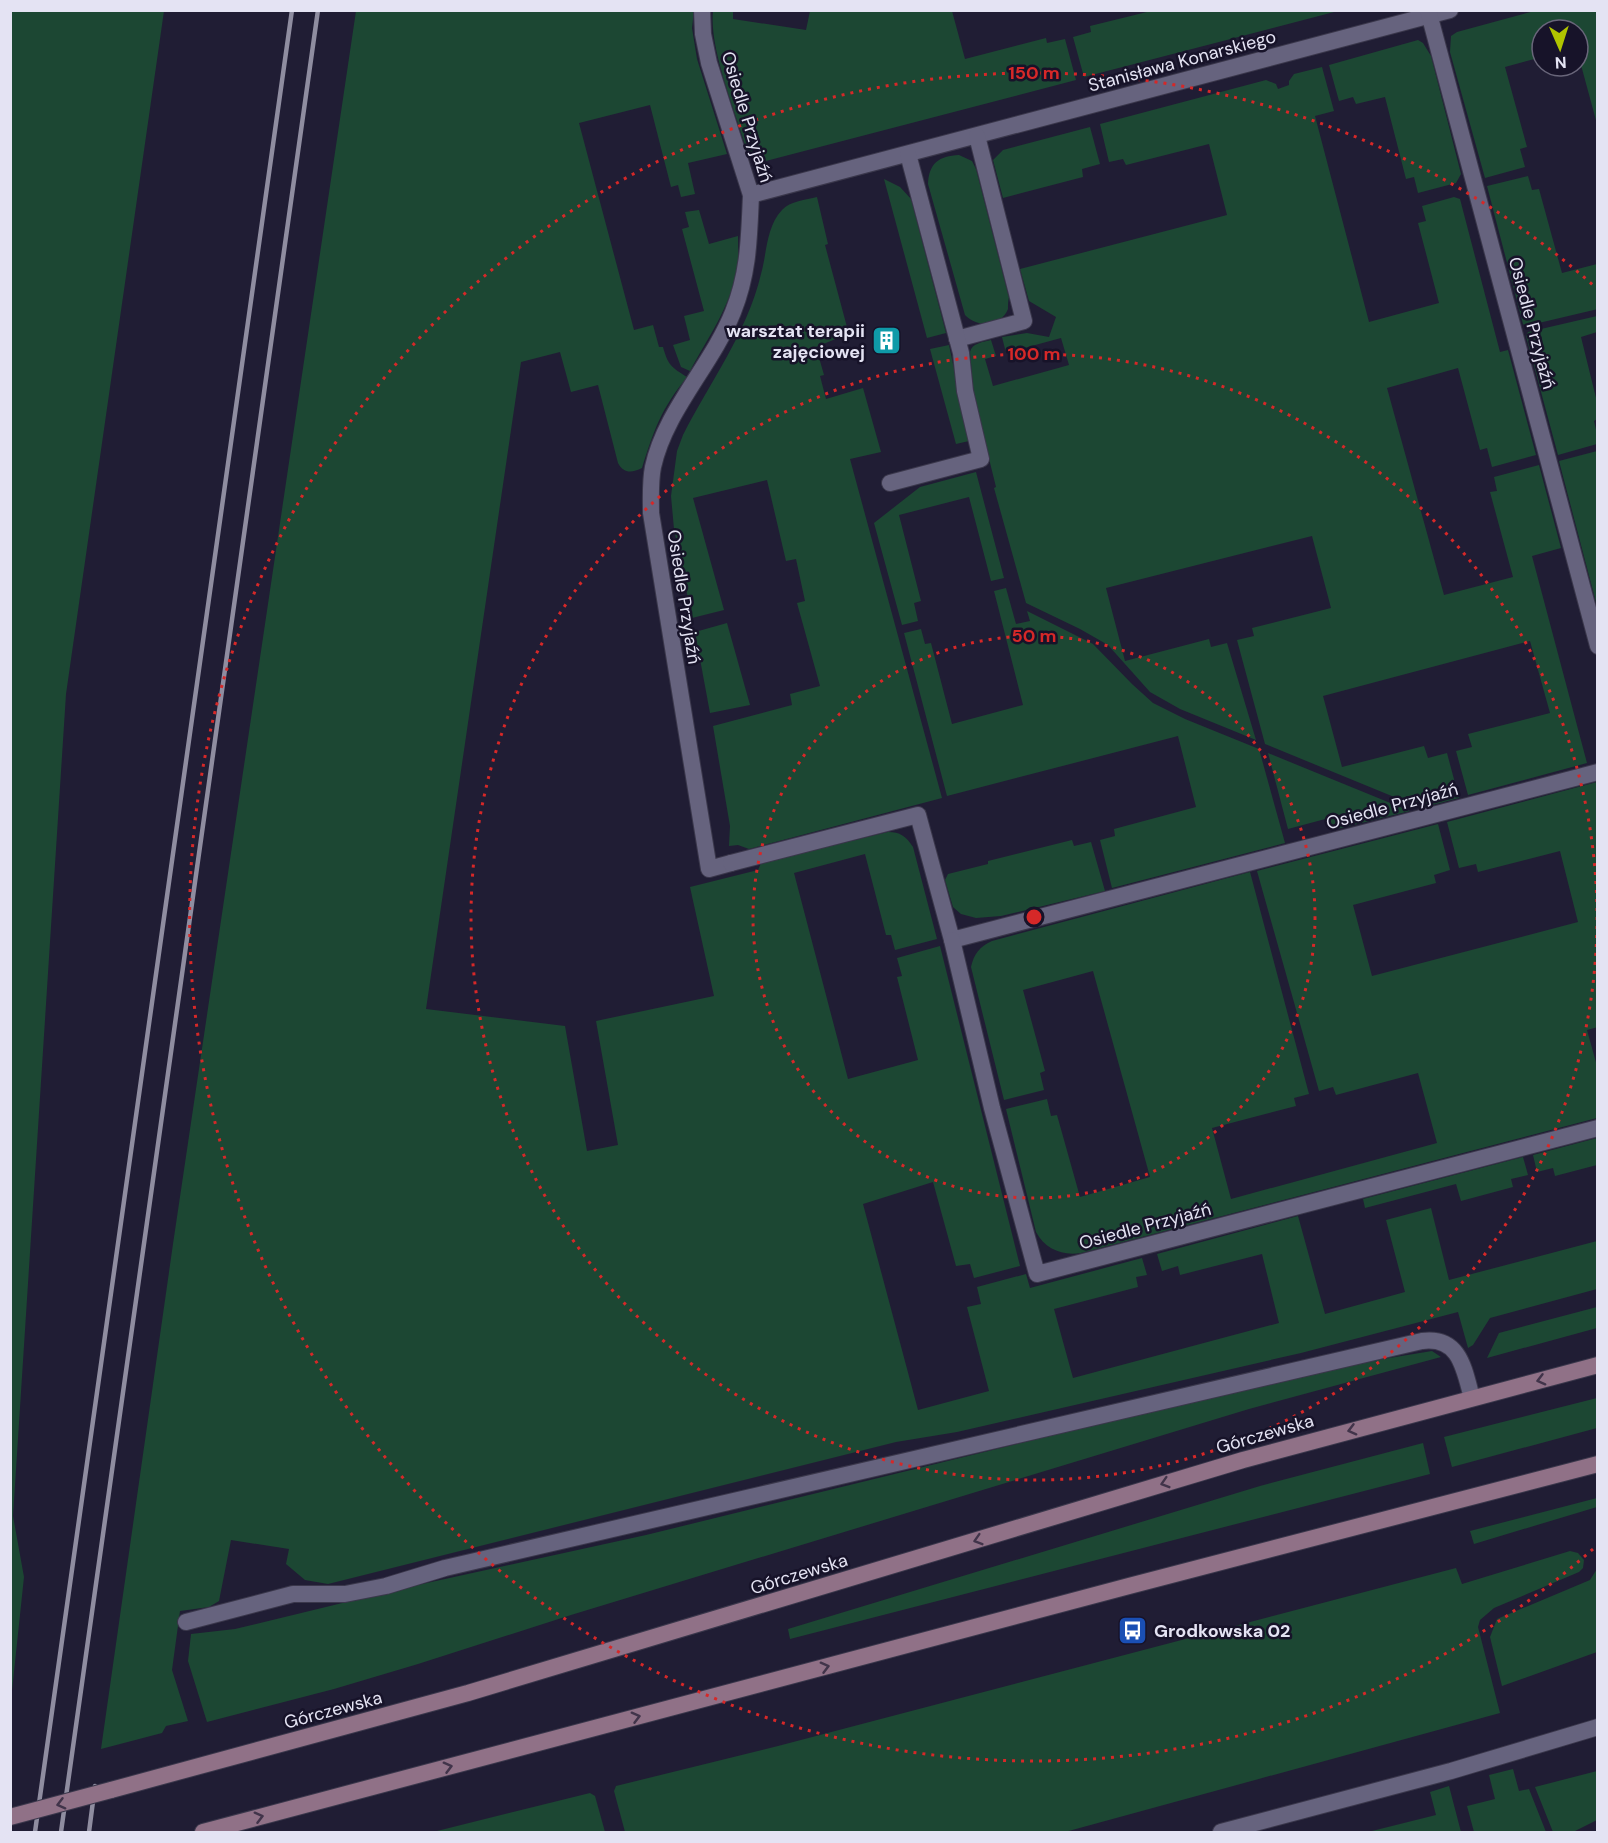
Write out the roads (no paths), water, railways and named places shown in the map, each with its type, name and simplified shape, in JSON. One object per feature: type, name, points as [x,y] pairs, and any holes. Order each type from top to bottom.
[{"type":"main road","name":"Górczewska","points":[[10,1817],[468,1693],[1243,1460],[1598,1365]]},
{"type":"main road","points":[[203,1833],[1129,1586],[1598,1464]]},
{"type":"street","name":"Osiedle Przyjaźń","points":[[702,10],[703,34],[709,63],[751,195],[747,267],[723,336],[672,420],[661,444],[654,467],[651,513],[709,869],[918,815],[952,940],[992,1108],[1037,1274],[1598,1128]]},
{"type":"street","name":"Stanisława Konarskiego","points":[[751,195],[1429,13],[1450,10]]},
{"type":"street","name":"Osiedle Przyjaźń","points":[[1429,13],[1598,646]]},
{"type":"street","points":[[957,339],[1024,321],[977,136]]},
{"type":"street","points":[[890,483],[981,459],[965,391],[961,353],[908,154]]},
{"type":"street","name":"Osiedle Przyjaźń","points":[[952,940],[1598,772]]},
{"type":"street","points":[[186,1622],[293,1594],[345,1594],[386,1586],[445,1568],[1422,1341],[1440,1341],[1448,1345],[1461,1359],[1472,1398]]},
{"type":"street","points":[[1221,1833],[1451,1771],[1598,1727]]},
{"type":"railway","points":[[35,1832],[292,10]]},
{"type":"railway","points":[[61,1832],[318,10]]},
{"type":"railway","points":[[89,1832],[95,1786]]},
{"type":"place","name":"warsztat terapii zajęciowej","points":[[886,341]]},
{"type":"place","name":"Grodkowska 02","points":[[1133,1631]]}]
